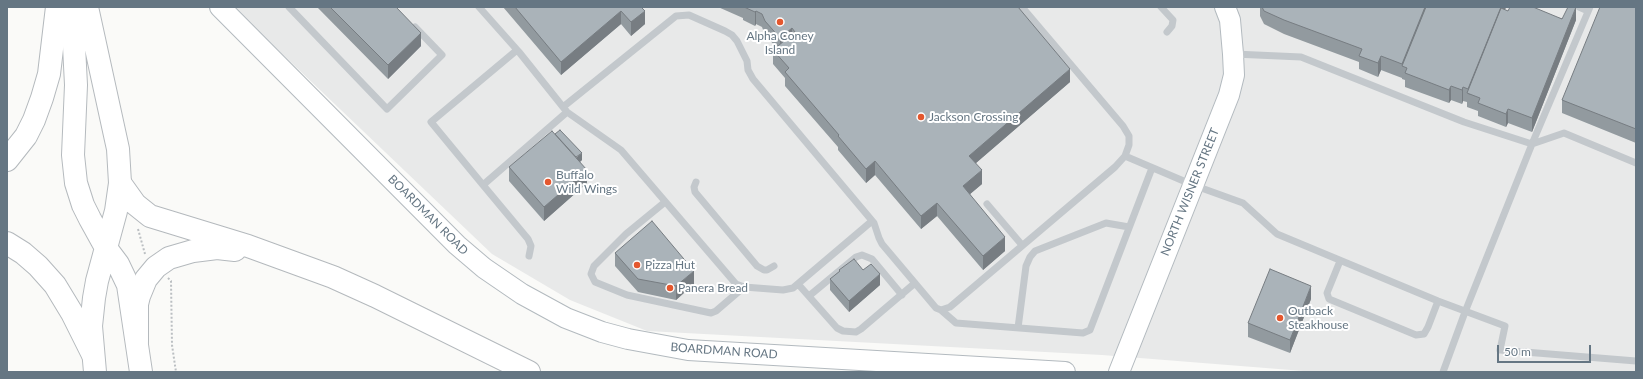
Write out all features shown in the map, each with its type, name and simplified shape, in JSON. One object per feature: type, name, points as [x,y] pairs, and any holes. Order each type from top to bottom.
[{"type":"main road","points":[[7,160],[21,143],[30,128],[42,98],[49,74],[57,7]]},
{"type":"main road","points":[[72,7],[76,78],[73,156],[75,174],[83,205],[106,248],[118,264],[128,285],[141,372]]},
{"type":"main road","points":[[88,7],[118,149],[120,183],[116,210],[94,298],[91,326],[94,364]]},
{"type":"main road","name":"BOARDMAN ROAD","points":[[220,7],[462,249],[484,268],[522,294],[566,318],[602,332],[628,339],[688,350],[1065,372]]},
{"type":"main road","name":"NORTH WISNER STREET","points":[[1119,372],[1229,95],[1234,75],[1230,20],[1226,7]]},
{"type":"main road","points":[[120,183],[135,204],[150,216],[248,246],[321,273],[375,296],[528,372]]},
{"type":"main road","points":[[7,243],[23,253],[38,266],[55,285],[72,313],[94,364]]},
{"type":"main road","points":[[137,341],[137,304],[143,284],[156,268],[175,256],[206,249],[227,249],[263,256],[321,273]]},
{"type":"lane","points":[[289,7],[387,109],[442,55],[411,23]]},
{"type":"lane","points":[[479,7],[517,50],[565,110],[622,150],[736,284],[744,287],[786,290],[792,288],[872,221]]},
{"type":"lane","points":[[941,310],[950,307],[1115,167],[1124,156],[1130,140],[1126,131],[1022,7]]},
{"type":"lane","points":[[1161,7],[1173,20],[1172,26],[1167,32]]},
{"type":"lane","points":[[1443,372],[1465,312],[1532,144],[1589,9],[1579,7]]},
{"type":"lane","points":[[483,185],[565,110],[676,16],[689,15],[732,35],[747,61],[748,70],[753,79],[872,221],[882,244],[936,308],[941,310],[956,323],[1083,333],[1090,330],[1152,168]]},
{"type":"lane","points":[[517,50],[430,122],[528,239],[530,246],[529,256]]},
{"type":"lane","points":[[1233,54],[1301,57],[1464,122],[1532,144],[1564,133],[1636,163]]},
{"type":"lane","points":[[1124,156],[1243,204],[1277,234],[1340,262],[1438,302],[1505,326],[1500,350],[1636,361]]},
{"type":"lane","points":[[696,182],[694,187],[695,192],[757,266],[760,269],[767,270],[774,266]]},
{"type":"lane","points":[[666,202],[626,234],[594,266],[591,270],[592,278],[600,285],[627,295],[710,313],[716,311],[744,287]]},
{"type":"lane","points":[[987,204],[1022,245]]},
{"type":"lane","points":[[1018,328],[1026,266],[1030,257],[1035,251],[1106,223],[1129,227]]},
{"type":"lane","points":[[809,296],[856,257],[862,255],[872,259],[902,295]]},
{"type":"lane","points":[[1340,262],[1327,293],[1329,299],[1416,335],[1424,334],[1428,328],[1438,302]]},
{"type":"lane","points":[[798,284],[837,328],[843,331],[856,332],[915,283]]},
{"type":"path","points":[[136,224],[147,259]]},
{"type":"path","points":[[166,276],[171,281],[172,345],[176,372]]},
{"type":"shaded area","points":[[233,7],[1636,7],[1636,372],[1316,372],[1102,355],[647,331],[570,300],[492,254]]},
{"type":"building","points":[[330,7],[396,7],[421,33],[388,65]]},
{"type":"building","points":[[515,7],[641,7],[645,11],[631,22],[621,11],[561,62]]},
{"type":"building","name":"Jackson Crossing","points":[[744,7],[1018,7],[1070,69],[969,156],[982,170],[963,186],[1005,237],[983,256],[937,203],[921,216],[875,161],[866,169],[785,72],[789,68],[773,50],[795,32],[792,28],[780,38],[765,21],[762,14]]},
{"type":"building","points":[[1262,7],[1425,7],[1402,64],[1381,56],[1378,63],[1359,56],[1362,49],[1284,20],[1264,11]]},
{"type":"building","points":[[1426,7],[1501,7],[1468,89],[1463,87],[1462,90],[1451,86],[1449,90],[1405,73],[1407,68],[1402,66]]},
{"type":"building","points":[[1510,7],[1533,7],[1562,19],[1568,7],[1576,7],[1532,118],[1508,109],[1506,114],[1478,103],[1480,98],[1467,93],[1501,8],[1508,11]]},
{"type":"building","points":[[1600,7],[1636,7],[1636,129],[1562,100]]},
{"type":"building","points":[[560,130],[582,153],[576,157],[555,134]]},
{"type":"building","name":"Buffalo Wild Wings","points":[[552,131],[587,170],[544,207],[509,167]]},
{"type":"building","points":[[652,221],[694,271],[676,286],[638,279],[615,253]]},
{"type":"building","points":[[854,259],[863,270],[871,264],[880,274],[849,301],[830,279]]},
{"type":"building","name":"Outback Steakhouse","points":[[1270,269],[1311,286],[1290,340],[1248,323]]},
{"type":"place","name":"Alpha Coney Island","points":[[780,22]]},
{"type":"place","name":"Jackson Crossing","points":[[921,117]]},
{"type":"place","name":"Buffalo Wild Wings","points":[[548,182]]},
{"type":"place","name":"Pizza Hut","points":[[637,265]]},
{"type":"place","name":"Panera Bread","points":[[670,288]]},
{"type":"place","name":"Outback Steakhouse","points":[[1280,318]]}]
